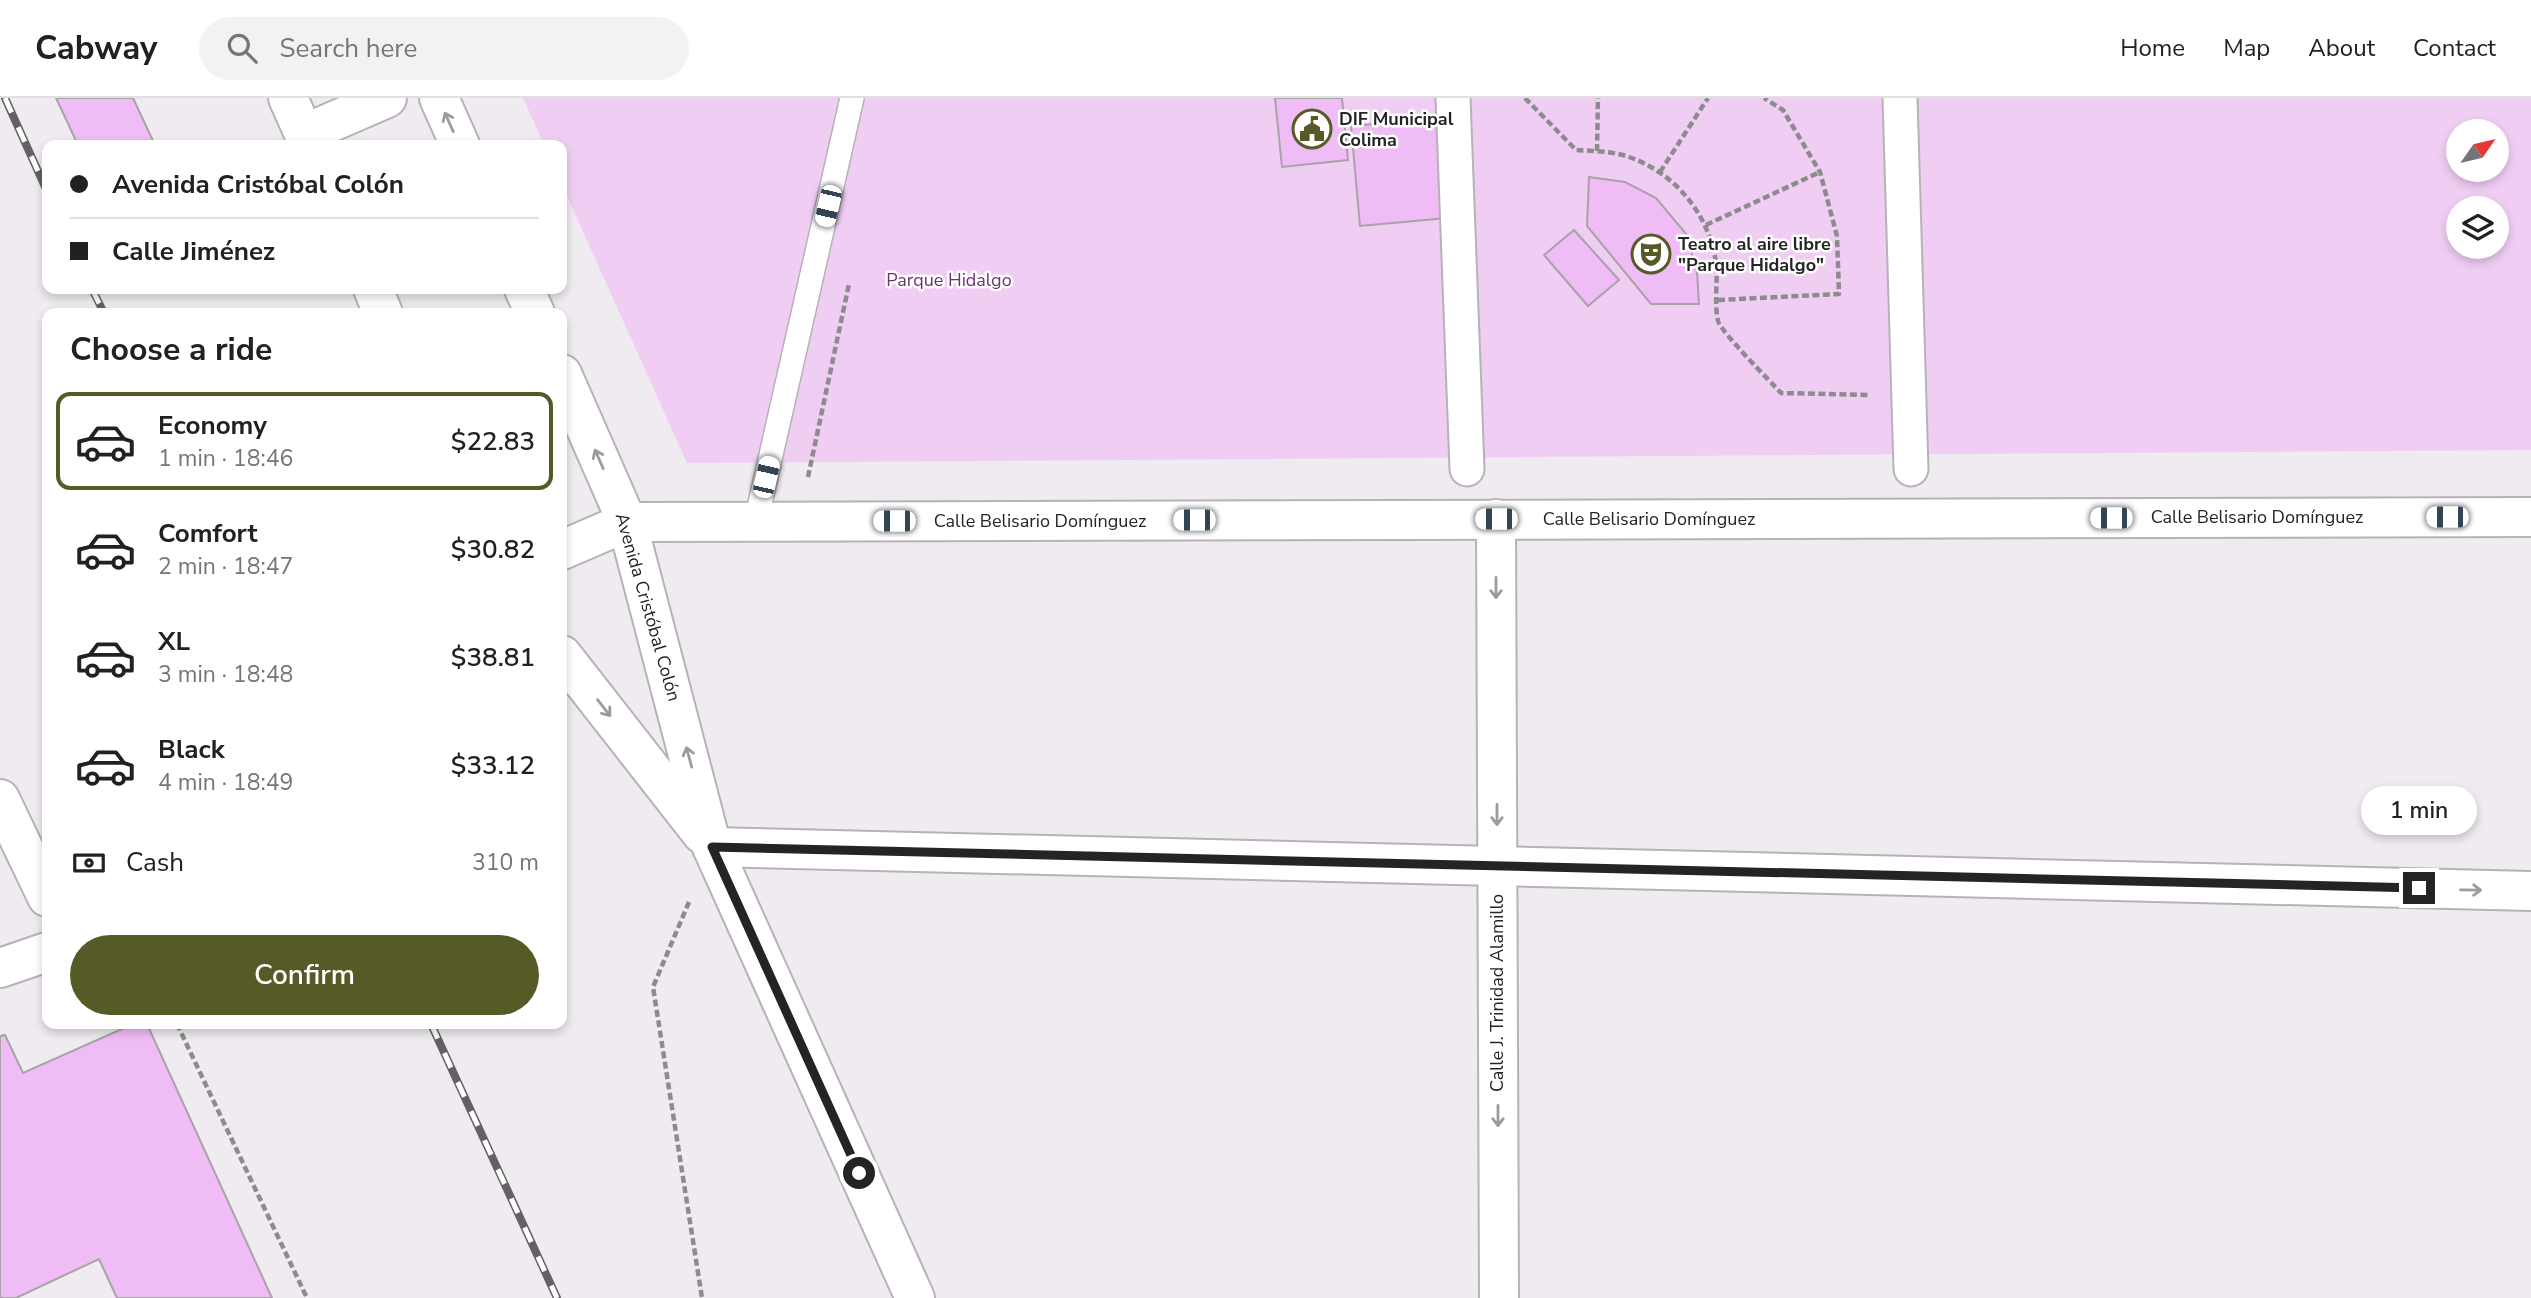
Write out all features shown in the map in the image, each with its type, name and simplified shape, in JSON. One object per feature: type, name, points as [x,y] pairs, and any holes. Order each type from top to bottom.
[{"type":"street","points":[[288,98],[307,140],[387,98]]},
{"type":"street","points":[[439,98],[458,140]]},
{"type":"street","points":[[1453,98],[1467,469]]},
{"type":"street","points":[[1900,98],[1911,469]]},
{"type":"street","name":"Avenida Cristóbal Colón","points":[[567,385],[627,522],[712,847],[915,1298]]},
{"type":"street","name":"Calle Belisario Domínguez","points":[[567,548],[627,522],[2531,517]]},
{"type":"street","name":"Calle J. Trinidad Alamillo","points":[[1496,519],[1499,1298]]},
{"type":"street","name":"Avenida Cristóbal Colón","points":[[567,661],[712,847]]},
{"type":"street","points":[[0,799],[42,887]]},
{"type":"street","points":[[712,847],[2531,891]]},
{"type":"street","points":[[0,968],[42,954]]},
{"type":"lane","points":[[756,521],[852,98]]},
{"type":"path","points":[[1525,98],[1576,150],[1628,157],[1660,172],[1688,197],[1706,225],[1716,262],[1718,324],[1781,393],[1909,396]]},
{"type":"path","points":[[1597,151],[1598,98]]},
{"type":"path","points":[[1660,172],[1708,98]]},
{"type":"path","points":[[1718,300],[1839,294],[1837,236],[1820,172],[1783,110],[1764,98]]},
{"type":"path","points":[[1706,225],[1820,172]]},
{"type":"path","points":[[808,477],[851,274]]},
{"type":"path","points":[[702,1298],[653,987],[712,847]]},
{"type":"path","points":[[179,1029],[307,1298]]},
{"type":"green space","name":"Parque Hidalgo","points":[[523,98],[2531,98],[2531,450],[687,463],[567,196],[567,140],[542,140]]},
{"type":"building","points":[[56,98],[133,98],[153,140],[76,140]]},
{"type":"building","name":"DIF Municipal Colima","points":[[1275,98],[1342,98],[1348,160],[1282,167]]},
{"type":"building","points":[[1438,119],[1447,218],[1360,226],[1351,126]]},
{"type":"building","name":"Teatro al aire libre \"Parque Hidalgo\"","points":[[1589,177],[1625,182],[1656,198],[1687,235],[1697,272],[1699,304],[1651,304],[1587,226]]},
{"type":"building","points":[[1574,230],[1619,280],[1588,306],[1544,255]]},
{"type":"building","points":[[122,1029],[149,1029],[272,1298],[117,1298],[99,1259],[16,1298],[0,1298],[0,1036],[5,1035],[23,1073]]},
{"type":"railway","points":[[5,98],[42,180]]},
{"type":"railway","points":[[94,294],[102,308]]},
{"type":"railway","points":[[433,1029],[557,1298]]},
{"type":"place","name":"DIF Municipal Colima","points":[[1312,129]]},
{"type":"place","name":"Teatro al aire libre \"Parque Hidalgo\"","points":[[1651,254]]},
{"type":"route","points":[[859,1173],[712,847],[2419,888]]}]
